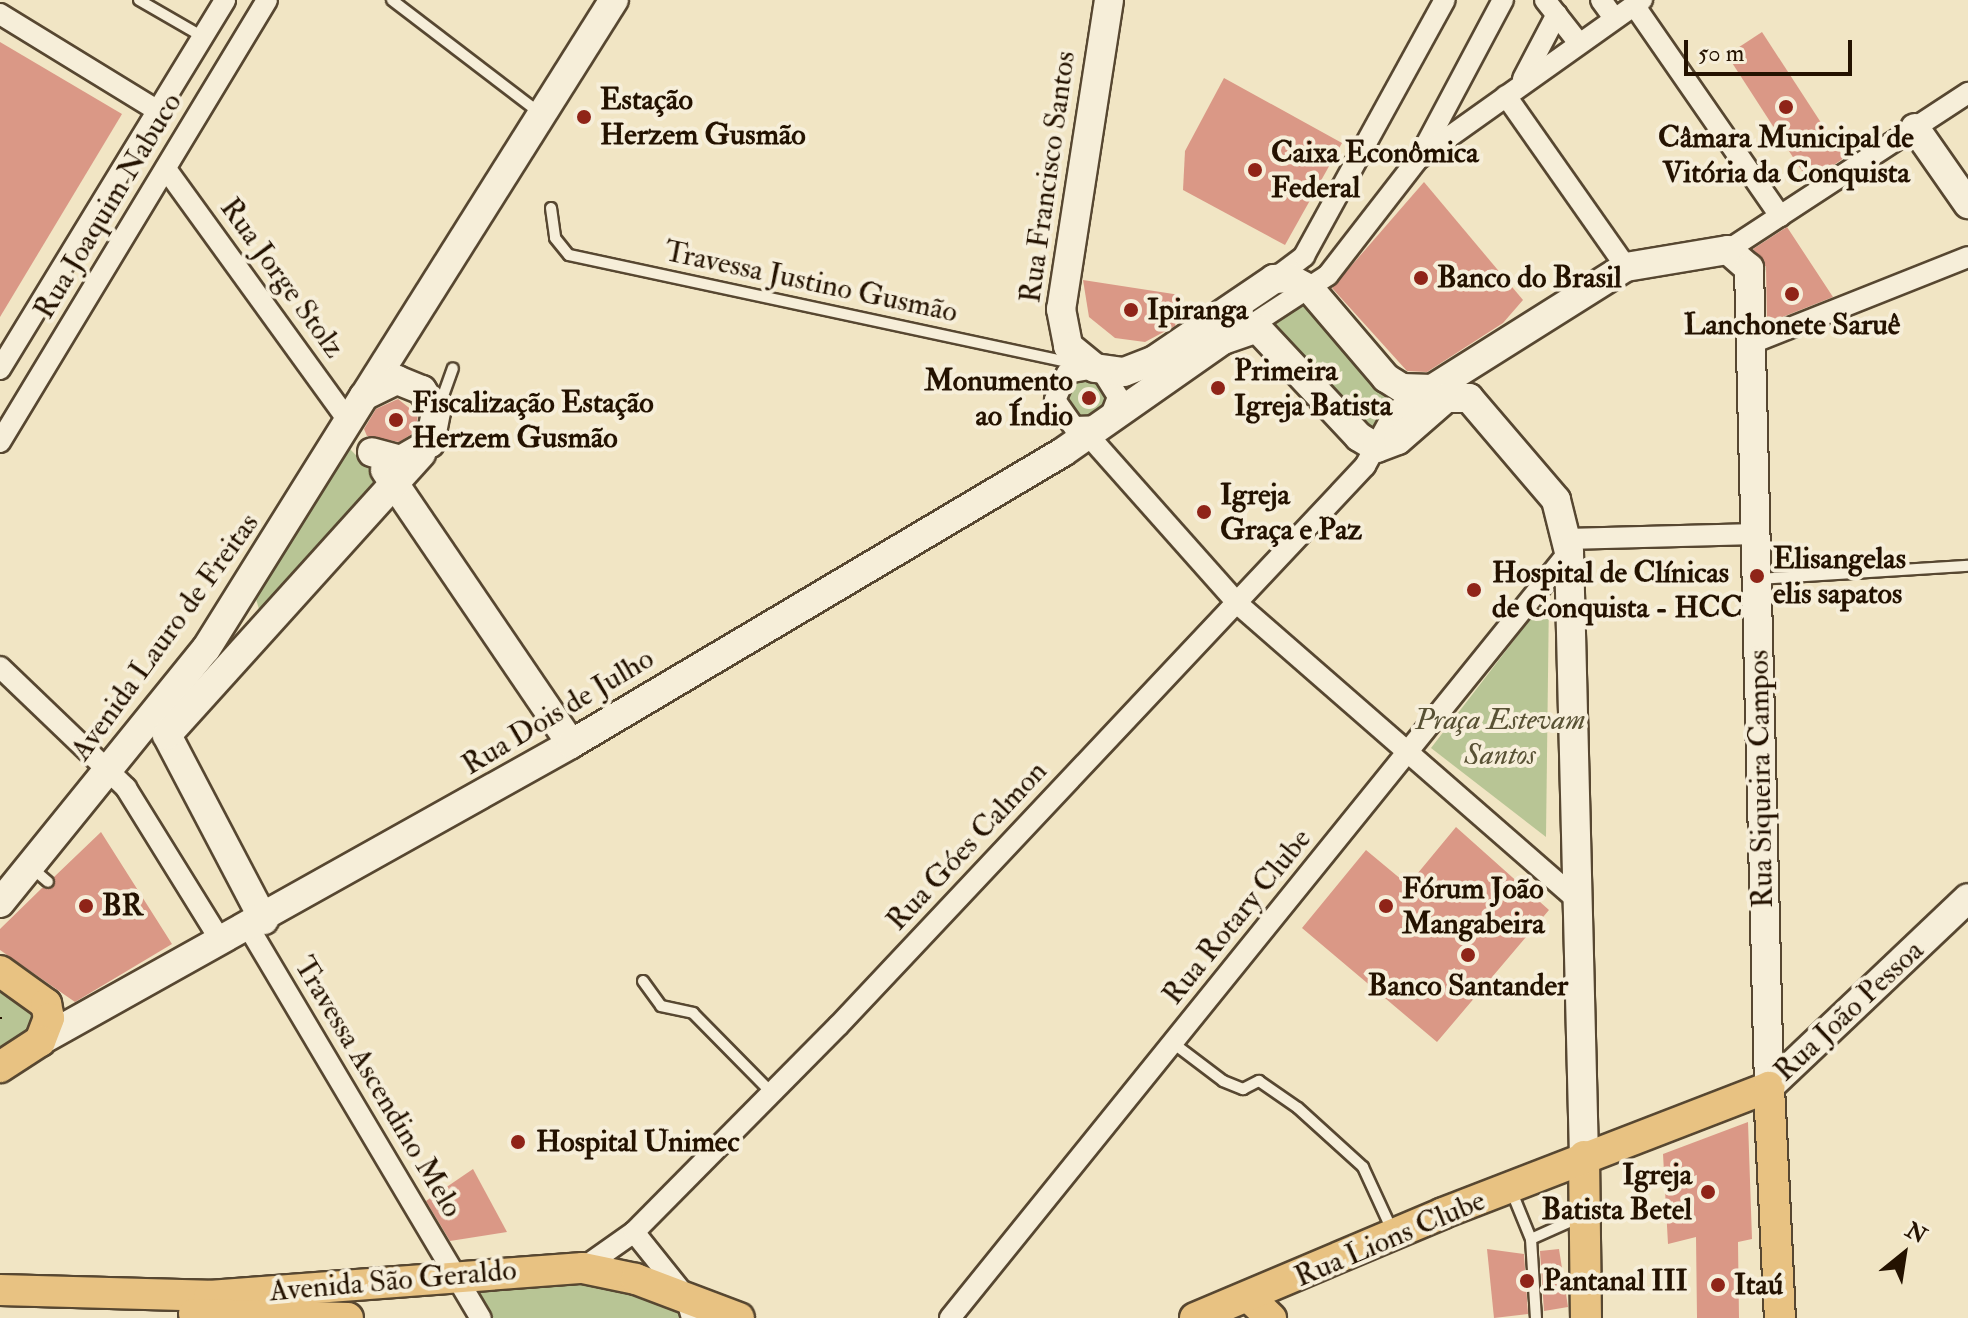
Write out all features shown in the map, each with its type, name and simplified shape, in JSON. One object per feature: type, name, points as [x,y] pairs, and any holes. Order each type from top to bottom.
[{"type":"main road","points":[[0,971],[46,1004],[49,1018],[40,1041],[0,1067]]},
{"type":"main road","name":"Rua João Pessoa","points":[[1584,1156],[1769,1087]]},
{"type":"main road","name":"Rua Siqueira Campos","points":[[1769,1087],[1780,1318]]},
{"type":"main road","name":"Rua Lions Clube","points":[[1195,1318],[1261,1308],[1394,1235],[1584,1156]]},
{"type":"main road","points":[[1584,1156],[1586,1318]]},
{"type":"main road","name":"Avenida São Geraldo","points":[[0,1310],[210,1309],[456,1277],[583,1268],[689,1308],[739,1318]]},
{"type":"main road","name":"Avenida São Geraldo","points":[[0,1290],[348,1318]]},
{"type":"street","name":"Rua Joaquim Nabuco","points":[[0,369],[225,0]]},
{"type":"street","name":"Rua Joaquim Nabuco","points":[[0,442],[267,0]]},
{"type":"street","name":"Avenida Lauro de Freitas","points":[[156,736],[614,0]]},
{"type":"street","name":"Rua Francisco Santos","points":[[1092,365],[1061,332],[1061,309],[1109,0]]},
{"type":"street","points":[[1100,427],[1074,427],[1055,400],[1067,373],[1092,365],[1124,372],[1153,361],[1304,256],[1445,0]]},
{"type":"street","points":[[1482,408],[1460,395],[1446,398],[1398,440],[1377,448],[1359,437],[1255,331],[1310,289],[1418,159],[1503,0]]},
{"type":"street","points":[[1601,0],[1614,18]]},
{"type":"street","points":[[1418,159],[1638,2],[1780,216]]},
{"type":"street","points":[[1512,91],[1551,7],[1578,42]]},
{"type":"street","points":[[0,14],[158,111]]},
{"type":"street","points":[[1512,91],[1626,267]]},
{"type":"street","points":[[1274,279],[1310,289],[1386,378],[1420,389],[1481,357],[1626,267],[1728,250],[1968,93]]},
{"type":"street","points":[[1915,128],[1968,204]]},
{"type":"street","name":"Rua Jorge Stolz","points":[[166,169],[361,403]]},
{"type":"street","name":"Rua Siqueira Campos","points":[[1728,250],[1751,279],[1769,1087]]},
{"type":"street","points":[[1752,343],[1968,257]]},
{"type":"street","name":"Rua Dois de Julho","points":[[40,1041],[118,988],[222,943],[571,744],[1255,331]]},
{"type":"street","points":[[1481,357],[1469,377],[1482,408],[1556,500],[1568,546],[1584,1156]]},
{"type":"street","points":[[1092,365],[1118,397],[1100,427]]},
{"type":"street","points":[[372,452],[391,460],[421,454],[436,425],[431,400],[410,383],[384,382],[361,403],[359,436],[571,744]]},
{"type":"street","name":"Rua Góes Calmon","points":[[583,1268],[634,1232],[772,1093],[1238,604],[1377,448],[1395,411],[1420,389]]},
{"type":"street","points":[[1100,427],[1238,604],[1577,900]]},
{"type":"street","name":"Avenida Lauro de Freitas","points":[[0,903],[40,875],[111,773],[175,722],[421,454]]},
{"type":"street","points":[[1568,546],[1756,534]]},
{"type":"street","name":"Rua Rotary Clube","points":[[950,1318],[1409,753],[1568,546]]},
{"type":"street","points":[[0,667],[111,773],[150,822],[222,943]]},
{"type":"street","points":[[156,736],[256,924]]},
{"type":"street","name":"Rua João Pessoa","points":[[1769,1087],[1968,898]]},
{"type":"street","name":"Travessa Ascendino Melo","points":[[256,924],[481,1318]]},
{"type":"street","name":"Avenida São Geraldo","points":[[634,1232],[689,1308]]},
{"type":"lane","points":[[139,0],[203,37]]},
{"type":"lane","points":[[392,0],[542,114]]},
{"type":"lane","name":"Travessa Justino Gusmão","points":[[551,208],[555,238],[569,255],[1092,365]]},
{"type":"lane","points":[[436,425],[453,368]]},
{"type":"lane","points":[[1757,579],[1968,566]]},
{"type":"lane","points":[[643,981],[661,1006],[693,1013],[772,1093]]},
{"type":"lane","points":[[1173,1043],[1223,1081],[1243,1089],[1259,1081],[1298,1108],[1363,1167],[1394,1235]]},
{"type":"lane","points":[[1511,1188],[1531,1239],[1536,1318]]},
{"type":"lane","points":[[1531,1239],[1585,1211]]},
{"type":"green space","points":[[1311,297],[1400,390],[1376,444],[1264,325]]},
{"type":"green space","points":[[1080,367],[1118,397],[1081,429],[1057,385]]},
{"type":"green space","points":[[348,447],[387,487],[261,616],[256,599]]},
{"type":"green space","name":"Praça Estevam Santos","points":[[1549,595],[1546,837],[1431,748]]},
{"type":"green space","points":[[0,971],[49,1018],[0,1067]]},
{"type":"green space","points":[[456,1277],[636,1279],[692,1318],[481,1318]]},
{"type":"building","name":"Câmara Municipal de Vitória da Conquista","points":[[1762,32],[1844,158],[1809,182],[1727,55]]},
{"type":"building","points":[[0,42],[122,114],[0,317]]},
{"type":"building","name":"Caixa Econômica Federal","points":[[1224,78],[1342,143],[1285,245],[1183,190],[1185,151]]},
{"type":"building","name":"Banco do Brasil","points":[[1424,182],[1523,300],[1503,323],[1427,372],[1407,371],[1332,288]]},
{"type":"building","points":[[1787,227],[1833,297],[1767,323],[1766,267],[1753,249]]},
{"type":"building","name":"Ipiranga","points":[[1083,280],[1180,295],[1175,326],[1145,342],[1115,338],[1089,317]]},
{"type":"building","points":[[398,399],[418,415],[415,432],[399,442],[367,436],[364,429],[376,409]]},
{"type":"building","points":[[1456,827],[1549,910],[1437,1042],[1302,928],[1366,850],[1408,885]]},
{"type":"building","name":"BR","points":[[101,832],[172,944],[75,1002],[0,950],[0,929],[42,888],[53,888],[54,877]]},
{"type":"building","name":"Igreja Batista Betel","points":[[1748,1122],[1752,1239],[1738,1242],[1739,1318],[1697,1318],[1696,1237],[1668,1244],[1663,1154]]},
{"type":"building","points":[[473,1169],[507,1232],[450,1241],[426,1201]]},
{"type":"building","points":[[1487,1249],[1524,1254],[1528,1314],[1494,1318]]},
{"type":"building","points":[[1559,1249],[1568,1307],[1544,1311],[1540,1251]]},
{"type":"place","name":"Câmara Municipal de Vitória da Conquista","points":[[1786,107]]},
{"type":"place","name":"Estação Herzem Gusmão","points":[[584,117]]},
{"type":"place","name":"Caixa Econômica Federal","points":[[1255,170]]},
{"type":"place","name":"Banco do Brasil","points":[[1421,278]]},
{"type":"place","name":"Lanchonete Saruê","points":[[1792,294]]},
{"type":"place","name":"Ipiranga","points":[[1131,310]]},
{"type":"place","name":"Primeira Igreja Batista","points":[[1218,388]]},
{"type":"place","name":"Monumento ao Índio","points":[[1089,398]]},
{"type":"place","name":"Fiscalização Estação Herzem Gusmão","points":[[396,420]]},
{"type":"place","name":"Igreja Graça e Paz","points":[[1204,512]]},
{"type":"place","name":"Elisangelas elis sapatos","points":[[1757,576]]},
{"type":"place","name":"Hospital de Clínicas de Conquista - HCC","points":[[1474,590]]},
{"type":"place","name":"BR","points":[[86,906]]},
{"type":"place","name":"Fórum João Mangabeira","points":[[1386,906]]},
{"type":"place","name":"Banco Santander","points":[[1468,955]]},
{"type":"place","name":"Hospital Unimec","points":[[518,1142]]},
{"type":"place","name":"Igreja Batista Betel","points":[[1708,1192]]},
{"type":"place","name":"Pantanal III","points":[[1527,1281]]},
{"type":"place","name":"Itaú","points":[[1718,1285]]}]
